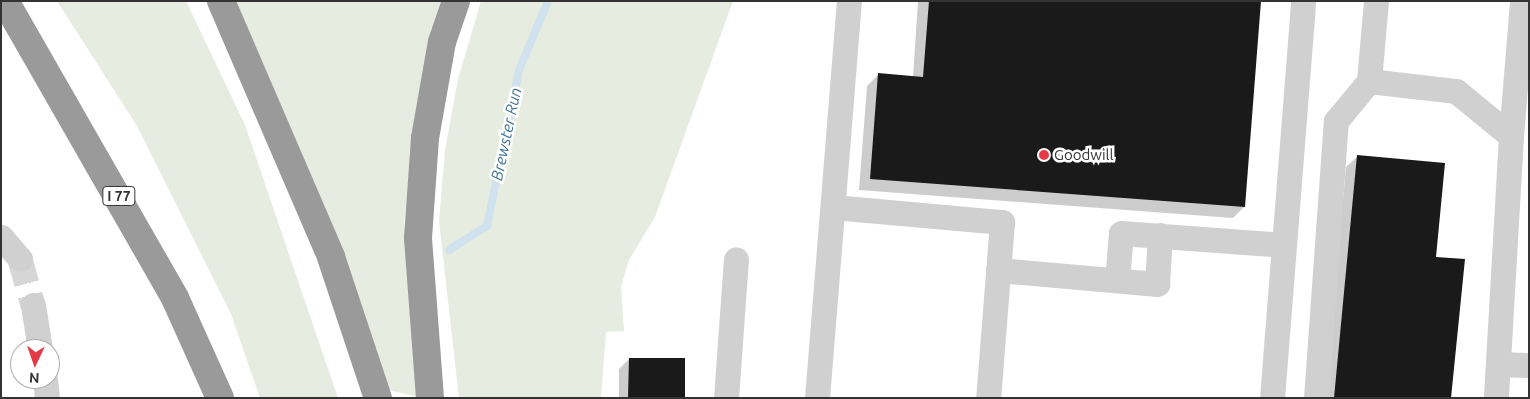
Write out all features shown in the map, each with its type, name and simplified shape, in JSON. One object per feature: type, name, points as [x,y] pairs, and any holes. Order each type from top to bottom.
[{"type":"highway","name":"I 77","points":[[5,1],[176,298],[220,398]]},
{"type":"highway","points":[[222,1],[331,257],[378,398]]},
{"type":"highway","points":[[430,398],[418,238],[425,138],[442,42],[456,1]]},
{"type":"lane","points":[[817,398],[849,1]]},
{"type":"lane","points":[[1272,398],[1303,1]]},
{"type":"lane","points":[[1316,398],[1336,121],[1369,81],[1376,1]]},
{"type":"lane","points":[[1496,398],[1511,136],[1522,1]]},
{"type":"lane","points":[[1369,81],[1456,91],[1511,136]]},
{"type":"lane","points":[[833,207],[1002,222],[988,398]]},
{"type":"lane","points":[[1117,280],[1121,233],[1284,245]]},
{"type":"lane","points":[[998,270],[1157,284],[1160,236]]},
{"type":"lane","points":[[1,237],[20,259]]},
{"type":"lane","points":[[726,398],[736,259]]},
{"type":"lane","points":[[33,305],[38,339]]},
{"type":"lane","points":[[1498,364],[1529,365]]},
{"type":"shaded area","points":[[57,1],[186,1],[245,125],[338,398],[260,398],[231,314],[137,126]]},
{"type":"shaded area","points":[[231,1],[441,1],[424,71],[404,223],[422,398],[389,390]]},
{"type":"shaded area","points":[[481,1],[733,1],[655,217],[629,260],[621,287],[624,331],[606,332],[601,398],[459,398],[439,221],[445,150],[458,79]]},
{"type":"building","points":[[929,1],[1261,1],[1245,207],[870,179],[878,73],[923,77]]},
{"type":"building","points":[[1357,155],[1445,163],[1436,257],[1465,259],[1451,398],[1334,398]]},
{"type":"building","points":[[629,358],[685,358],[685,398],[628,398]]},
{"type":"waterway","name":"Brewster Run","points":[[449,250],[487,226],[519,70],[548,1]]},
{"type":"tunnel","points":[[20,259],[33,305]]},
{"type":"place","name":"Goodwill","points":[[1044,155]]}]
